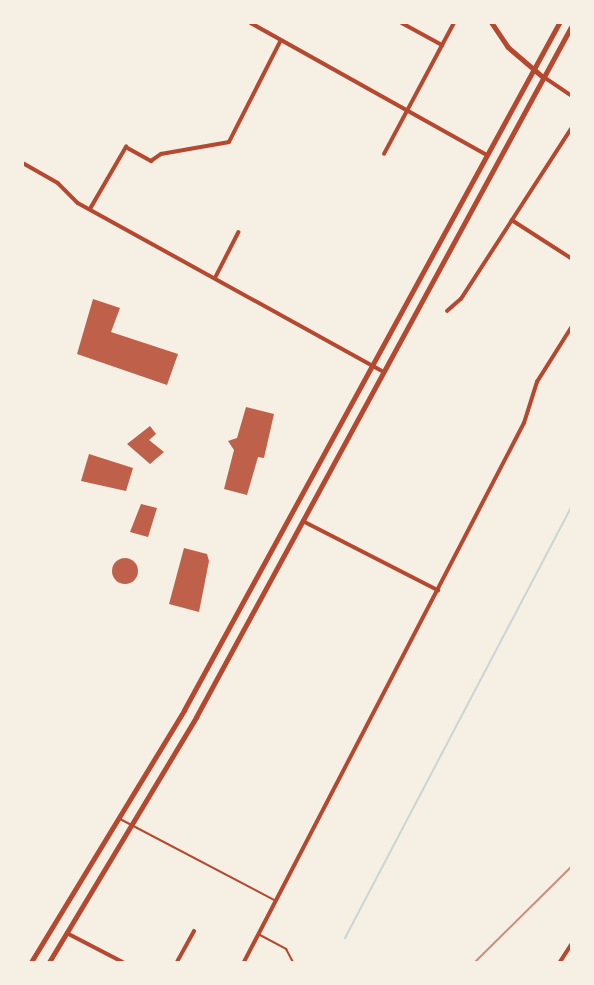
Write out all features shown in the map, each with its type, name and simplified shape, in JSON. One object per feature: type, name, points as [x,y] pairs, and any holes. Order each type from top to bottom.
[{"type":"main road","points":[[31,962],[184,710],[370,363],[559,23]]},
{"type":"main road","points":[[49,962],[196,717],[382,370],[571,27]]},
{"type":"main road","points":[[48,935],[66,933]]},
{"type":"street","points":[[251,23],[485,154]]},
{"type":"street","points":[[402,23],[442,45]]},
{"type":"street","points":[[384,154],[454,23]]},
{"type":"street","points":[[492,23],[508,47],[543,77],[571,95]]},
{"type":"street","points":[[90,209],[126,146],[151,161],[161,154],[229,142],[281,40]]},
{"type":"street","points":[[447,311],[461,299],[571,129]]},
{"type":"street","points":[[23,163],[58,183],[90,209],[382,370]]},
{"type":"street","points":[[512,220],[571,258]]},
{"type":"street","points":[[215,278],[239,233]]},
{"type":"street","points":[[244,962],[524,423],[537,382],[571,328]]},
{"type":"street","points":[[301,520],[438,590]]},
{"type":"street","points":[[177,962],[194,931]]},
{"type":"street","points":[[66,933],[123,962]]},
{"type":"street","points":[[560,962],[571,945]]},
{"type":"lane","points":[[119,818],[277,902]]},
{"type":"lane","points":[[260,935],[286,949],[293,962]]},
{"type":"building","points":[[93,299],[120,308],[111,332],[178,354],[167,385],[77,354]]},
{"type":"building","points":[[246,407],[274,414],[264,458],[258,457],[247,495],[224,489],[234,450],[228,441],[237,438]]},
{"type":"building","points":[[150,426],[156,434],[149,440],[164,452],[150,464],[127,444]]},
{"type":"building","points":[[89,454],[133,468],[126,491],[81,481]]},
{"type":"building","points":[[141,504],[157,508],[148,537],[130,532]]},
{"type":"building","points":[[184,548],[207,554],[209,561],[199,612],[169,604]]},
{"type":"building","points":[[125,558],[134,562],[138,571],[134,580],[125,584],[116,580],[112,571],[116,562]]},
{"type":"waterway","points":[[345,938],[571,508]]},
{"type":"railway","points":[[475,962],[571,867]]}]
